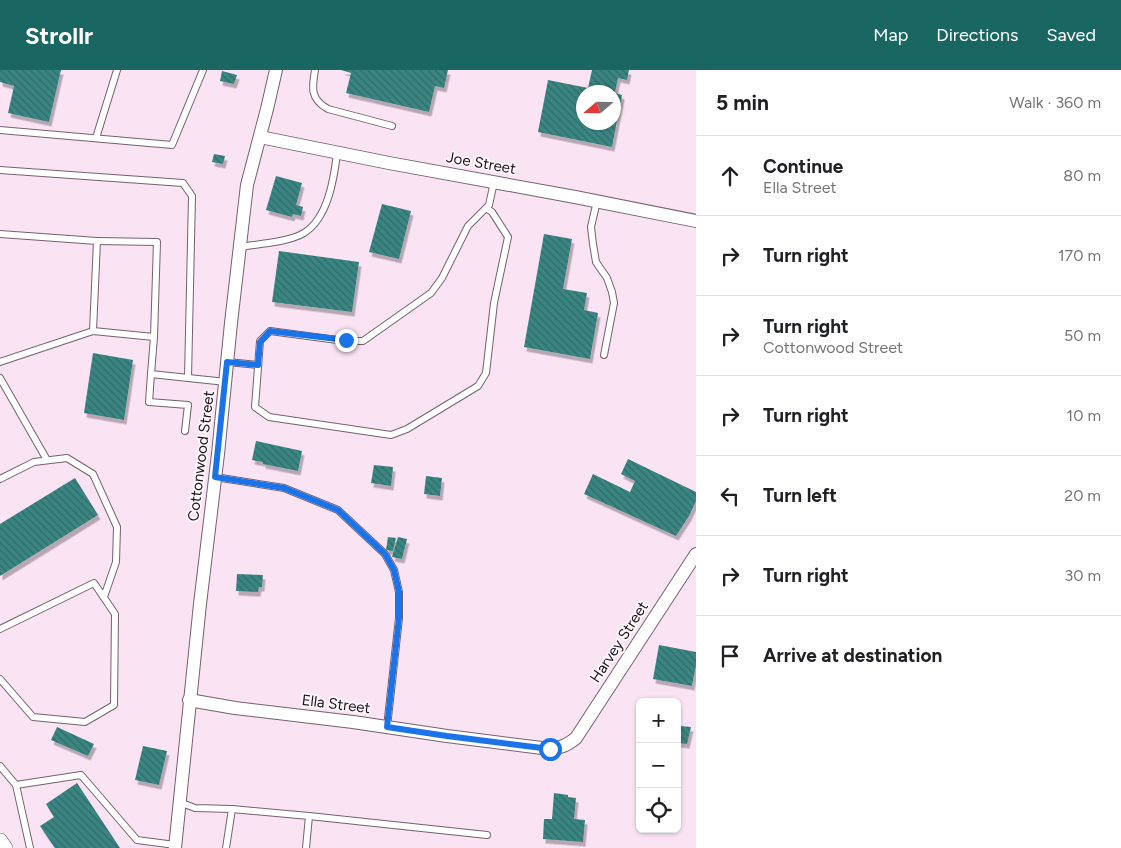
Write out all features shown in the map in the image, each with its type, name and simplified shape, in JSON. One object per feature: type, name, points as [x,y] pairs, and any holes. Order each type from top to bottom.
[{"type":"street","name":"Cottonwood Street","points":[[175,847],[189,700],[247,185],[267,109],[274,70]]},
{"type":"street","name":"Joe Street","points":[[260,137],[696,221]]},
{"type":"street","name":"Harvey Street","points":[[567,745],[576,738],[696,554]]},
{"type":"street","name":"Ella Street","points":[[189,700],[234,708],[550,749],[562,748],[567,745]]},
{"type":"street","points":[[0,841],[5,848]]},
{"type":"lane","points":[[96,138],[117,70]]},
{"type":"lane","points":[[0,130],[172,145],[203,70]]},
{"type":"lane","points":[[315,70],[312,86],[314,96],[320,105],[328,109],[392,126]]},
{"type":"lane","points":[[240,247],[279,241],[302,234],[313,226],[326,204],[335,171],[337,153]]},
{"type":"lane","points":[[0,170],[183,183],[192,196],[188,378]]},
{"type":"lane","points":[[486,208],[492,212],[508,237],[494,303],[486,373],[478,386],[406,429],[391,435],[269,417],[255,407],[260,342],[270,331],[363,341],[431,293],[442,278],[468,226],[486,208],[489,205],[494,182]]},
{"type":"lane","points":[[597,202],[591,227],[596,262],[607,278],[614,303],[604,355]]},
{"type":"lane","points":[[0,234],[97,242],[158,242],[149,402],[188,405],[185,431]]},
{"type":"lane","points":[[93,331],[97,242]]},
{"type":"lane","points":[[0,362],[93,331],[154,337]]},
{"type":"lane","points":[[227,362],[258,365]]},
{"type":"lane","points":[[151,374],[226,382]]},
{"type":"lane","points":[[0,378],[47,460]]},
{"type":"lane","points":[[0,479],[34,462],[67,458],[93,474],[117,527],[116,562],[104,597]]},
{"type":"lane","points":[[215,477],[284,488],[338,510],[385,554],[394,570],[399,592],[399,618],[387,727]]},
{"type":"lane","points":[[0,629],[94,583],[115,614],[114,705],[86,722],[33,716],[0,679]]},
{"type":"lane","points":[[0,766],[16,785],[30,848]]},
{"type":"lane","points":[[16,785],[81,775],[137,840],[175,847]]},
{"type":"lane","points":[[179,802],[195,808],[232,809],[309,816],[487,835]]},
{"type":"lane","points":[[226,848],[232,809]]},
{"type":"lane","points":[[306,848],[309,816]]},
{"type":"building","points":[[0,70],[61,70],[49,122],[8,113],[14,86],[0,82]]},
{"type":"building","points":[[341,70],[448,70],[444,88],[435,86],[429,112],[346,93],[351,73]]},
{"type":"building","points":[[592,70],[629,70],[627,80],[618,78],[616,85],[589,85]]},
{"type":"building","points":[[222,71],[237,75],[234,84],[220,81]]},
{"type":"building","points":[[548,80],[576,86],[576,130],[615,130],[612,147],[538,132]]},
{"type":"building","points":[[214,154],[225,156],[223,164],[212,162]]},
{"type":"building","points":[[276,176],[302,183],[296,205],[303,207],[301,216],[293,214],[292,217],[266,210]]},
{"type":"building","points":[[382,204],[411,211],[399,259],[369,252]]},
{"type":"building","points":[[544,234],[572,239],[563,289],[587,293],[584,310],[598,313],[590,359],[524,347]]},
{"type":"building","points":[[279,251],[359,262],[352,312],[272,302]]},
{"type":"building","points":[[93,353],[133,360],[124,420],[84,413]]},
{"type":"building","points":[[256,441],[302,451],[298,471],[252,460]]},
{"type":"building","points":[[628,459],[696,492],[696,501],[676,536],[584,494],[593,474],[630,492],[635,481],[621,474]]},
{"type":"building","points":[[374,465],[393,467],[391,486],[371,483]]},
{"type":"building","points":[[426,476],[442,478],[440,496],[424,494]]},
{"type":"building","points":[[75,478],[98,515],[0,576],[0,524]]},
{"type":"building","points":[[388,537],[396,538],[393,551],[386,550]]},
{"type":"building","points":[[398,537],[407,539],[402,559],[392,557]]},
{"type":"building","points":[[237,574],[263,575],[262,587],[259,587],[258,592],[236,591]]},
{"type":"building","points":[[659,645],[696,652],[696,665],[692,686],[653,679]]},
{"type":"building","points":[[681,726],[691,727],[687,744],[681,743]]},
{"type":"building","points":[[57,727],[94,744],[88,756],[51,740]]},
{"type":"building","points":[[143,746],[167,751],[159,785],[135,780]]},
{"type":"building","points":[[77,783],[120,848],[55,848],[40,826],[54,817],[46,804]]},
{"type":"building","points":[[554,793],[576,798],[574,819],[585,820],[583,842],[543,839],[544,819],[552,819]]},
{"type":"route","points":[[346,340],[270,331],[260,342],[258,365],[227,362],[215,477],[284,488],[338,510],[385,554],[394,570],[399,592],[399,618],[387,727],[550,749]]}]
